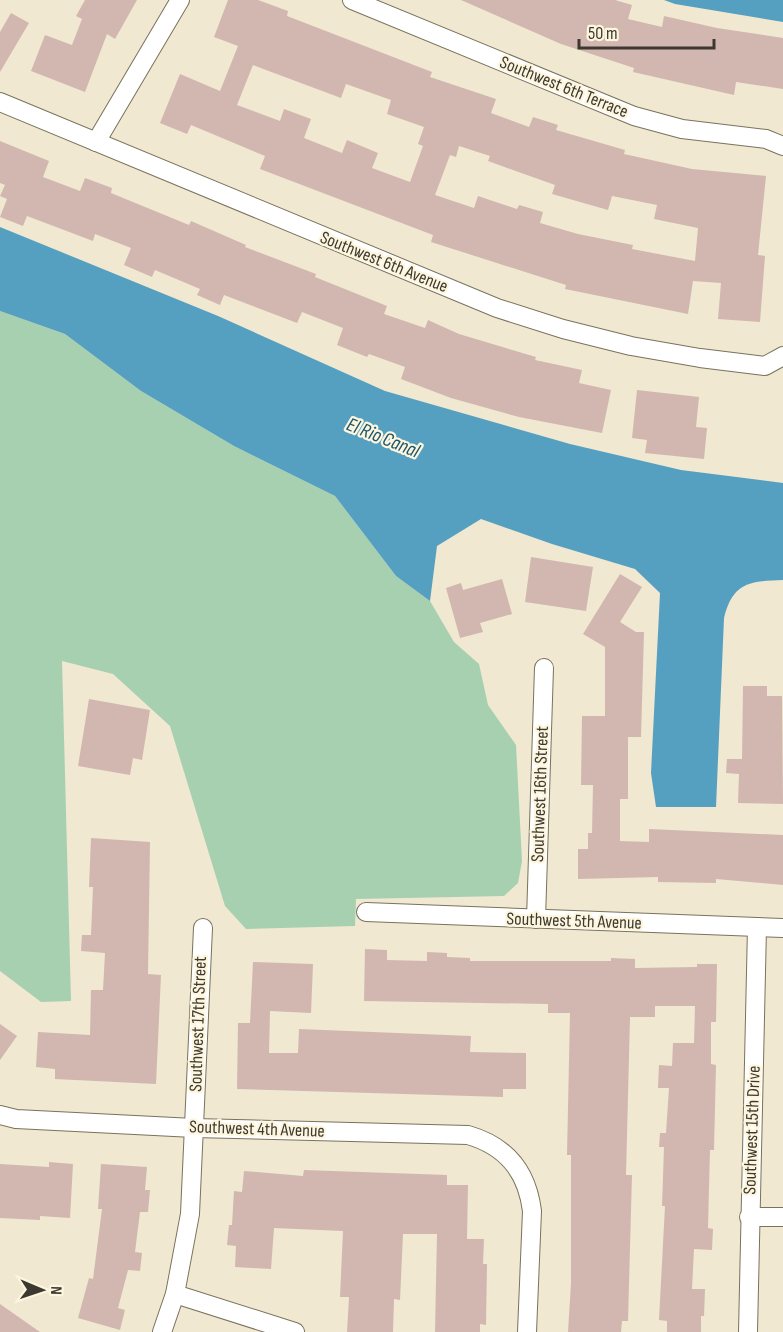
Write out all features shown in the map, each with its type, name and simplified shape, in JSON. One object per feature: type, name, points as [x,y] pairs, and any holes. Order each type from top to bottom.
[{"type":"street","points":[[96,142],[180,0]]},
{"type":"street","name":"Southwest 6th Terrace","points":[[352,0],[634,116],[716,135],[766,139],[783,146]]},
{"type":"street","name":"Southwest 6th Avenue","points":[[0,102],[432,283],[552,325],[631,346],[700,358],[765,366],[783,356]]},
{"type":"street","name":"Southwest 16th Street","points":[[536,919],[544,668]]},
{"type":"street","name":"Southwest 5th Avenue","points":[[366,912],[783,928]]},
{"type":"street","name":"Southwest 15th Drive","points":[[748,1332],[757,927]]},
{"type":"street","name":"Southwest 17th Street","points":[[162,1332],[176,1294],[190,1214],[203,928]]},
{"type":"street","name":"Southwest 4th Avenue","points":[[0,1116],[16,1119],[194,1128],[468,1135],[485,1140],[508,1156],[524,1176],[530,1193],[532,1211],[527,1332]]},
{"type":"street","points":[[749,1217],[783,1217]]},
{"type":"street","points":[[176,1294],[294,1332]]},
{"type":"green space","points":[[0,311],[65,334],[141,391],[234,446],[335,496],[396,576],[430,601],[454,642],[479,664],[488,705],[516,745],[522,861],[518,883],[504,896],[356,899],[355,926],[246,929],[225,906],[170,726],[113,674],[62,661],[71,1001],[41,1002],[0,971]]},
{"type":"water","points":[[664,0],[783,0],[783,22],[675,4]]},
{"type":"water","name":"El Rio Canal","points":[[0,227],[218,316],[385,391],[570,444],[681,470],[783,483],[783,580],[761,581],[744,586],[732,597],[724,618],[716,807],[656,807],[651,773],[660,593],[635,569],[552,544],[481,519],[437,546],[430,601],[396,576],[335,496],[234,446],[141,391],[65,334],[0,311]]},
{"type":"building","points":[[85,0],[137,0],[115,39],[107,34],[85,92],[31,71],[45,35],[72,45],[82,19],[76,16]]},
{"type":"building","points":[[228,0],[258,0],[288,11],[287,16],[432,72],[430,77],[496,99],[491,113],[529,127],[533,117],[558,125],[556,130],[625,150],[624,154],[692,169],[766,176],[758,255],[765,256],[760,322],[718,319],[721,283],[693,281],[688,314],[565,289],[566,285],[431,242],[433,235],[260,169],[265,156],[191,125],[187,134],[160,123],[180,74],[220,91],[238,46],[214,37]],"holes":[[[253,65],[341,98],[346,84],[391,100],[387,114],[424,127],[418,144],[423,146],[410,182],[372,168],[378,153],[347,140],[342,153],[304,138],[311,119],[284,109],[280,121],[237,105]],[[459,146],[490,156],[488,161],[555,185],[552,194],[608,210],[612,196],[657,205],[654,219],[698,228],[695,261],[632,249],[633,245],[578,234],[540,223],[543,212],[519,205],[517,209],[478,196],[474,208],[435,195],[450,155],[456,157]]]},
{"type":"building","points":[[461,0],[615,0],[632,5],[628,19],[662,27],[664,16],[717,28],[783,38],[783,89],[736,82],[734,95],[633,72],[634,68],[561,44]]},
{"type":"building","points":[[11,13],[29,23],[0,72],[0,32]]},
{"type":"building","points":[[0,141],[49,161],[43,177],[80,191],[85,178],[112,188],[111,193],[189,225],[191,221],[246,245],[245,247],[316,274],[315,277],[387,306],[384,314],[425,328],[428,320],[459,334],[536,357],[535,360],[582,370],[579,383],[611,390],[602,433],[519,417],[451,398],[401,379],[405,367],[369,354],[367,357],[337,345],[343,328],[302,312],[297,323],[224,295],[220,305],[197,295],[200,289],[155,270],[152,277],[124,265],[131,248],[95,234],[93,241],[27,216],[23,226],[0,217],[7,199],[0,196],[5,185],[0,183]]},
{"type":"building","points":[[637,390],[699,397],[696,427],[707,428],[704,459],[645,453],[647,440],[632,438]]},
{"type":"building","points":[[531,557],[593,567],[586,611],[525,602]]},
{"type":"building","points":[[620,574],[642,587],[620,622],[636,632],[644,632],[641,737],[628,737],[628,799],[620,799],[620,841],[649,842],[649,829],[783,835],[783,885],[716,879],[716,883],[658,882],[658,877],[578,879],[578,849],[588,849],[588,833],[592,833],[593,785],[581,785],[582,716],[605,716],[605,647],[583,634]]},
{"type":"building","points":[[502,579],[512,614],[480,623],[483,632],[460,638],[446,588],[461,583],[463,590]]},
{"type":"building","points":[[743,686],[767,686],[767,696],[782,696],[783,804],[738,803],[739,774],[726,773],[727,759],[742,759]]},
{"type":"building","points":[[89,699],[150,710],[142,760],[133,758],[130,775],[78,766]]},
{"type":"building","points":[[91,838],[150,842],[148,974],[161,975],[156,1084],[55,1079],[55,1069],[36,1067],[38,1032],[90,1035],[91,990],[103,990],[105,953],[81,951],[82,935],[91,935],[93,887],[89,887]]},
{"type":"building","points":[[365,949],[387,950],[387,960],[427,961],[427,952],[447,953],[447,957],[470,958],[470,961],[635,959],[635,968],[697,967],[697,964],[717,964],[716,1022],[711,1022],[711,1064],[716,1065],[714,1150],[710,1150],[708,1228],[713,1229],[712,1250],[694,1249],[692,1289],[705,1289],[701,1332],[667,1332],[667,1321],[659,1320],[665,1206],[662,1206],[664,1147],[659,1147],[660,1133],[666,1133],[669,1088],[658,1088],[659,1065],[672,1066],[673,1043],[694,1043],[695,1006],[655,1006],[655,1017],[630,1017],[626,1175],[632,1175],[628,1321],[622,1321],[621,1332],[568,1332],[571,1283],[571,1155],[567,1155],[570,1013],[548,1013],[548,1004],[364,1001]]},
{"type":"building","points":[[253,962],[313,964],[311,1013],[270,1011],[269,1053],[298,1053],[299,1029],[471,1036],[470,1052],[526,1053],[526,1089],[503,1089],[503,1097],[237,1089],[238,1023],[250,1023]]},
{"type":"building","points":[[0,1024],[17,1036],[0,1060]]},
{"type":"building","points":[[49,1162],[73,1164],[70,1218],[40,1216],[40,1220],[0,1218],[0,1164],[49,1167]]},
{"type":"building","points":[[101,1164],[147,1167],[145,1190],[150,1190],[148,1212],[140,1212],[135,1252],[142,1253],[140,1271],[128,1270],[118,1308],[125,1310],[120,1330],[78,1318],[89,1278],[93,1279],[102,1209],[98,1209]]},
{"type":"building","points":[[304,1170],[447,1175],[447,1185],[468,1185],[467,1239],[484,1239],[483,1264],[487,1264],[486,1325],[480,1324],[480,1332],[435,1332],[437,1234],[403,1234],[400,1300],[394,1299],[393,1332],[347,1332],[349,1297],[340,1297],[343,1231],[274,1228],[271,1269],[235,1267],[236,1246],[227,1245],[229,1225],[232,1225],[234,1191],[242,1192],[244,1171],[303,1176]]},
{"type":"building","points":[[0,1304],[40,1332],[0,1332]]}]
